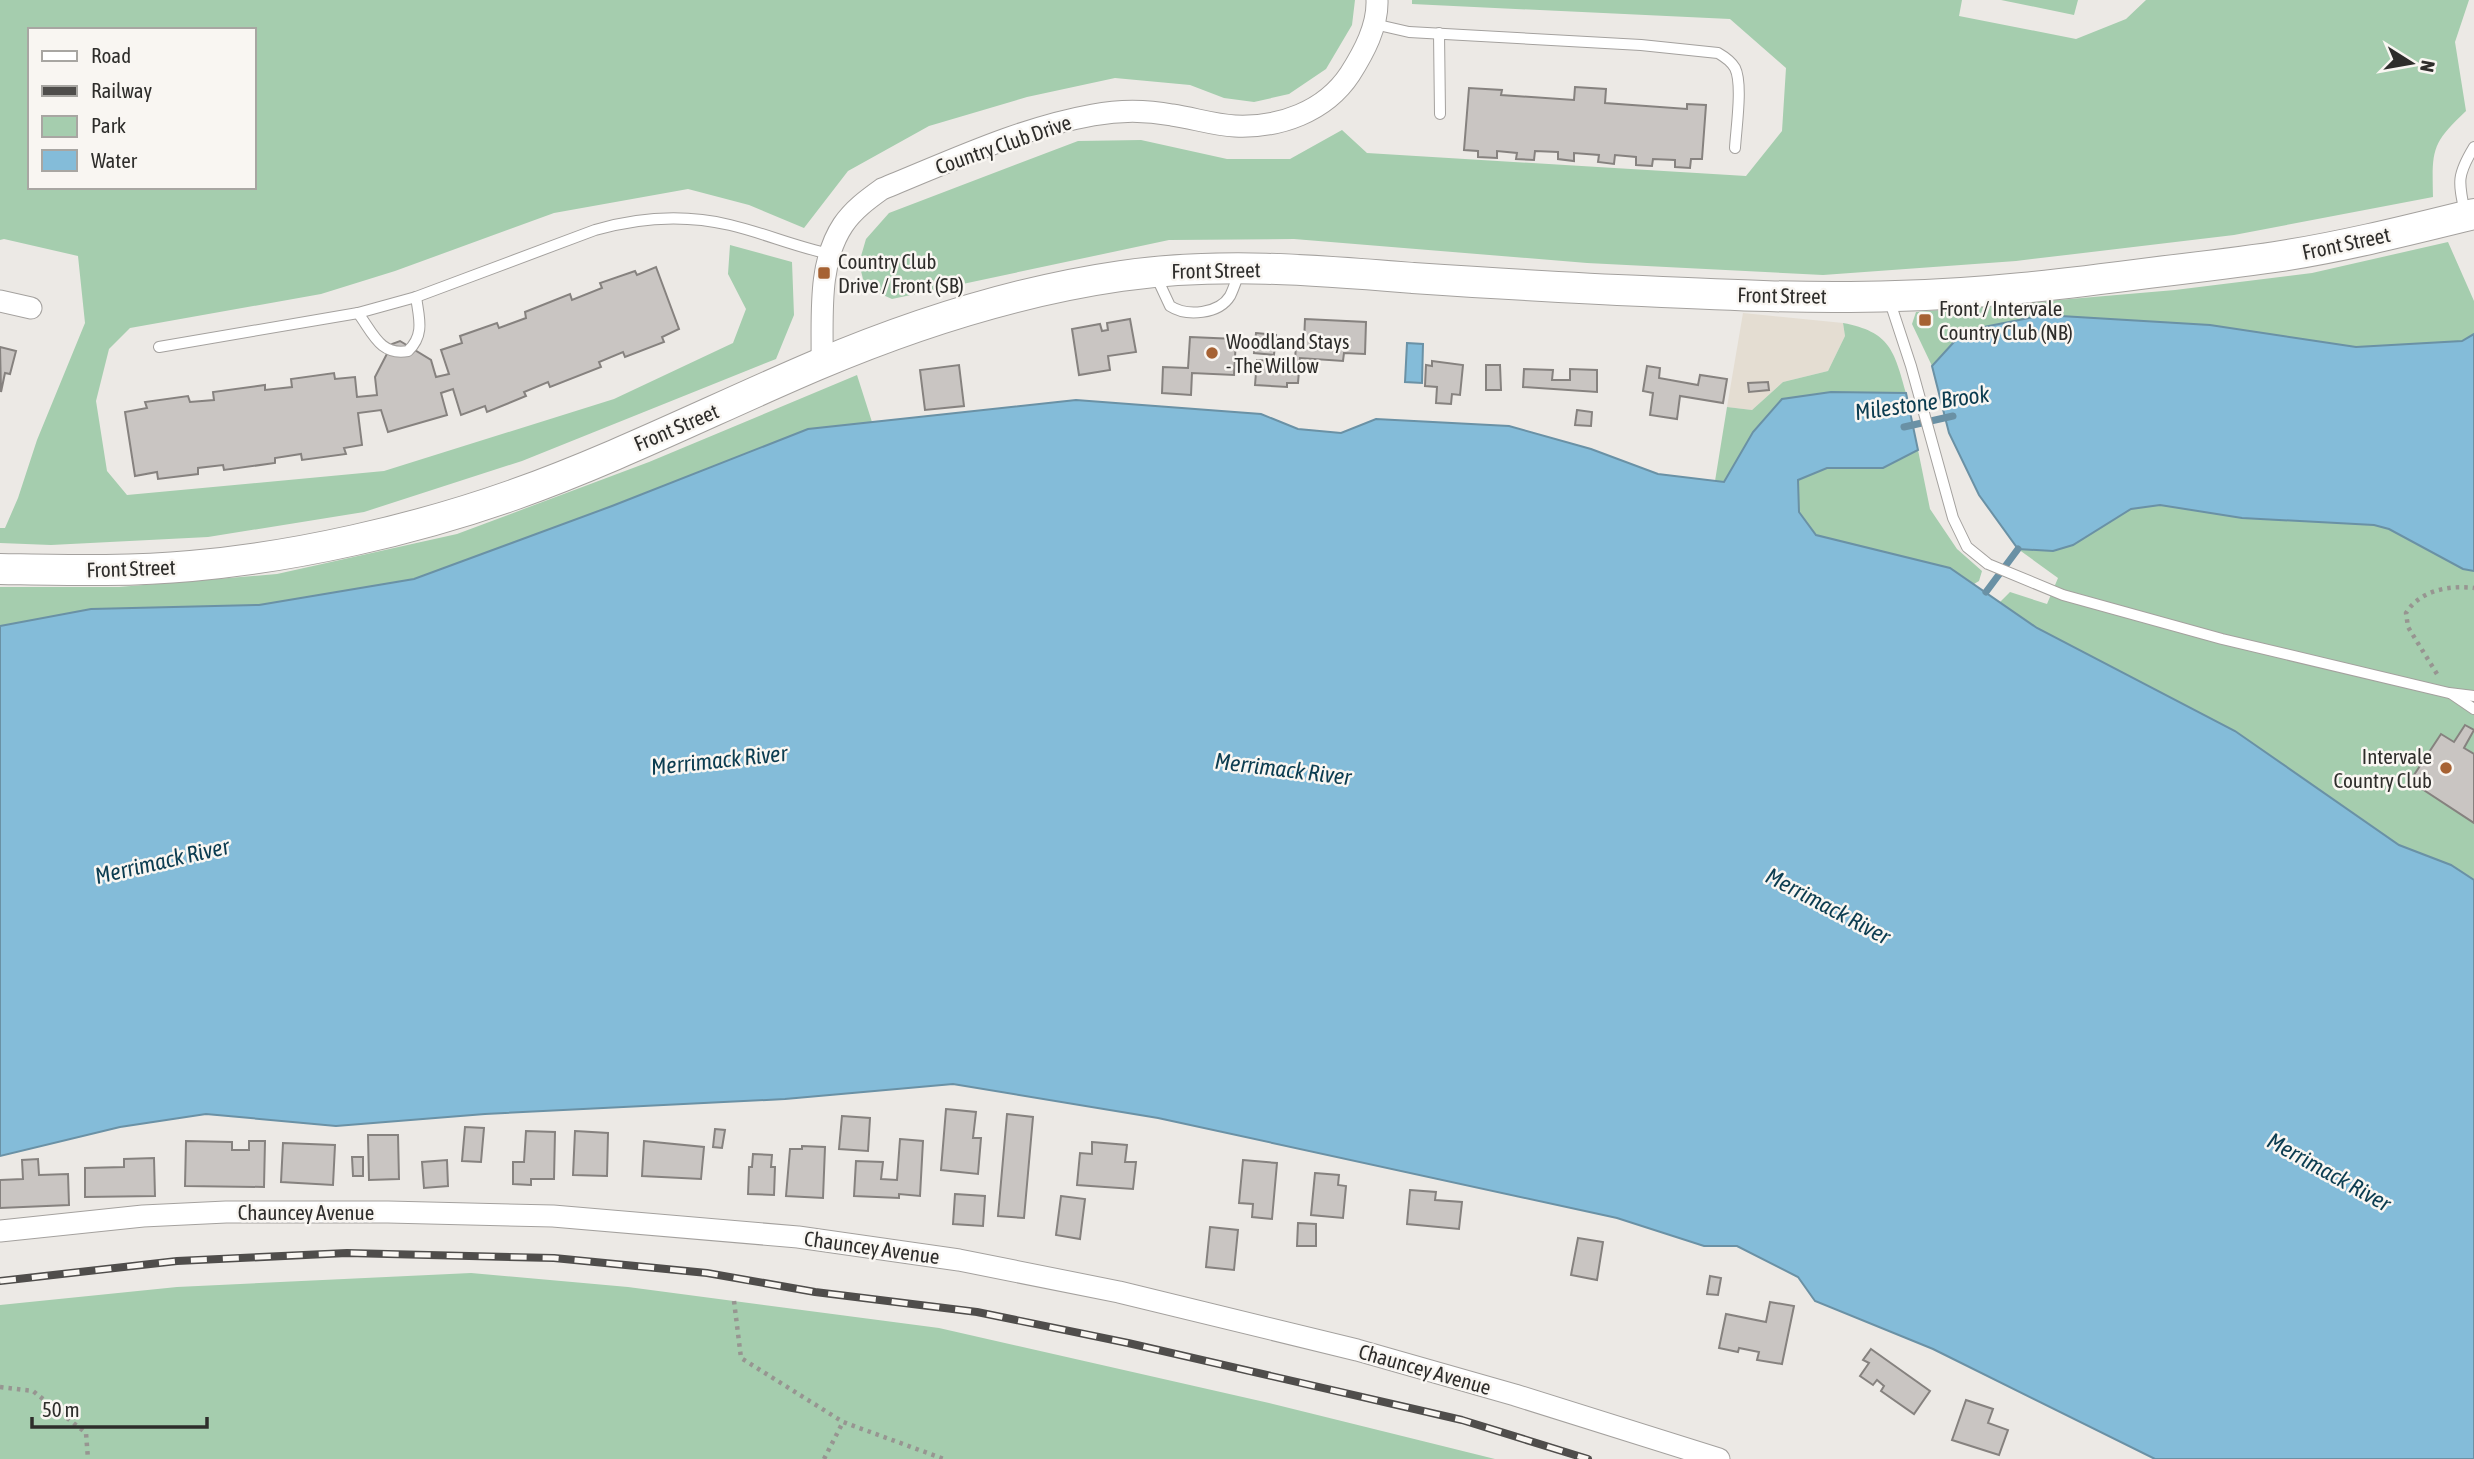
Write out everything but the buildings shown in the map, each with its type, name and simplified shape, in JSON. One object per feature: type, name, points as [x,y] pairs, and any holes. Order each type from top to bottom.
[{"type":"main road","name":"Front Street","points":[[0,569],[78,570],[188,566],[256,558],[406,527],[511,496],[564,476],[822,363],[923,325],[1029,294],[1154,271],[1241,267],[1651,292],[1888,297],[1967,293],[2116,278],[2281,256],[2470,215]]},
{"type":"street","name":"Country Club Drive","points":[[822,363],[824,291],[830,254],[842,226],[860,205],[883,189],[1038,127],[1114,111],[1171,114],[1233,126],[1259,126],[1283,121],[1309,111],[1327,100],[1343,84],[1368,43],[1377,0]]},
{"type":"street","points":[[0,301],[30,308]]},
{"type":"street","name":"Chauncey Avenue","points":[[0,1231],[143,1216],[226,1212],[388,1212],[636,1221],[811,1238],[959,1260],[1092,1287],[1344,1347],[1515,1395],[1718,1459]]},
{"type":"lane","points":[[1374,24],[1409,32],[1628,44],[1718,53],[1727,57],[1736,70],[1738,83],[1735,148]]},
{"type":"lane","points":[[1439,33],[1440,114]]},
{"type":"lane","points":[[2470,215],[2460,188],[2461,168],[2474,146]]},
{"type":"lane","points":[[159,347],[358,313],[416,297],[595,230],[624,222],[658,218],[693,219],[729,225],[797,247],[830,254]]},
{"type":"lane","points":[[1154,271],[1170,306],[1191,312],[1220,307],[1229,297],[1241,267]]},
{"type":"lane","points":[[358,313],[381,346],[389,351],[408,351],[416,343],[420,327],[416,297]]},
{"type":"lane","points":[[1888,297],[1912,366],[1953,518],[1967,547],[1988,564],[2063,595],[2222,639],[2449,693],[2474,696]]},
{"type":"lane","points":[[2449,693],[2474,709]]},
{"type":"path","points":[[2449,693],[2408,627],[2406,613],[2417,600],[2427,594],[2453,588],[2474,589]]},
{"type":"path","points":[[734,1301],[741,1358],[843,1422],[944,1459]]},
{"type":"path","points":[[0,1387],[33,1391],[86,1433],[88,1459]]},
{"type":"path","points":[[824,1459],[843,1422]]},
{"type":"shaded area","points":[[1743,313],[1843,323],[1845,336],[1828,371],[1783,382],[1752,410],[1727,407]]},
{"type":"green space","points":[[0,0],[1355,0],[1352,25],[1326,69],[1289,94],[1254,102],[1224,98],[1190,85],[1115,78],[1027,97],[929,126],[848,171],[804,228],[749,205],[688,189],[554,213],[395,271],[321,294],[130,328],[109,349],[96,401],[107,471],[127,495],[384,471],[614,399],[733,343],[746,309],[728,274],[730,245],[792,262],[794,315],[776,359],[522,461],[364,512],[208,537],[51,545],[0,543],[0,528],[5,528],[18,498],[37,440],[85,323],[78,256],[0,240]]},
{"type":"green space","points":[[1412,0],[1962,0],[1959,16],[2076,39],[2126,19],[2146,0],[2469,0],[2455,42],[2466,111],[2446,132],[2436,149],[2433,197],[2234,235],[2016,261],[1823,275],[1587,263],[1294,239],[1169,240],[892,299],[865,287],[859,263],[866,239],[889,213],[1078,141],[1141,140],[1227,159],[1290,159],[1342,130],[1367,153],[1746,176],[1782,131],[1786,68],[1730,19],[1412,4]]},
{"type":"green space","points":[[2001,0],[2078,0],[2074,15]]},
{"type":"green space","points":[[2448,242],[2474,301],[2474,334],[2463,341],[2356,347],[2210,325],[1964,331],[1932,366],[1912,324],[1916,312],[2175,290],[2312,273]]},
{"type":"green space","points":[[1843,323],[1871,332],[1888,345],[1898,365],[1906,393],[1831,392],[1782,399],[1753,432],[1724,482],[1715,481],[1727,407],[1752,410],[1783,382],[1828,371],[1845,336]]},
{"type":"green space","points":[[857,375],[872,422],[808,429],[612,506],[414,579],[259,605],[91,609],[0,626],[0,587],[119,587],[277,574],[457,534],[649,462]]},
{"type":"green space","points":[[1918,450],[1930,509],[1957,549],[1982,571],[1979,581],[1974,584],[1950,568],[1816,535],[1799,512],[1798,480],[1826,468],[1883,468]]},
{"type":"green space","name":"Intervale Country Club","points":[[2160,505],[2242,518],[2374,525],[2389,529],[2463,569],[2474,571],[2474,880],[2451,865],[2399,845],[2235,731],[2037,628],[2000,602],[2010,592],[2047,604],[2058,578],[2018,549],[2053,551],[2073,545],[2131,509]]},
{"type":"green space","points":[[471,1273],[628,1287],[939,1328],[1269,1403],[1495,1459],[0,1459],[0,1305],[177,1287]]},
{"type":"water","points":[[2044,315],[2210,325],[2356,347],[2462,341],[2474,334],[2474,571],[2463,569],[2389,529],[2374,525],[2242,518],[2160,505],[2131,509],[2073,545],[2053,551],[2018,549],[1979,495],[1949,433],[1932,366],[1964,331]]},
{"type":"water","points":[[1407,343],[1423,344],[1422,383],[1405,382]]},
{"type":"water","name":"Merrimack River","points":[[1831,392],[1906,393],[1918,450],[1883,468],[1827,468],[1798,480],[1799,512],[1816,535],[1950,568],[2037,628],[2235,731],[2399,845],[2451,865],[2474,880],[2474,1459],[2155,1459],[1933,1349],[1815,1301],[1798,1277],[1737,1246],[1704,1246],[1617,1218],[1158,1118],[953,1084],[785,1099],[485,1114],[336,1126],[206,1114],[120,1127],[0,1156],[0,626],[91,609],[259,605],[414,579],[612,506],[808,429],[1076,400],[1261,414],[1298,429],[1341,433],[1376,419],[1509,426],[1591,449],[1658,474],[1724,482],[1753,432],[1782,399]]},
{"type":"waterway","name":"Milestone Brook","points":[[1904,427],[1953,416]]},
{"type":"waterway","points":[[1986,592],[2018,549]]},
{"type":"railway","points":[[0,1281],[177,1261],[347,1253],[554,1258],[707,1273],[815,1292],[977,1312],[1128,1343],[1462,1420],[1588,1459]]},
{"type":"place","name":"Country Club Drive / Front (SB)","points":[[824,273]]},
{"type":"place","name":"Front / Intervale Country Club (NB)","points":[[1925,320]]},
{"type":"place","name":"Woodland Stays - The Willow","points":[[1212,353]]},
{"type":"place","name":"Intervale Country Club","points":[[2446,768]]}]
